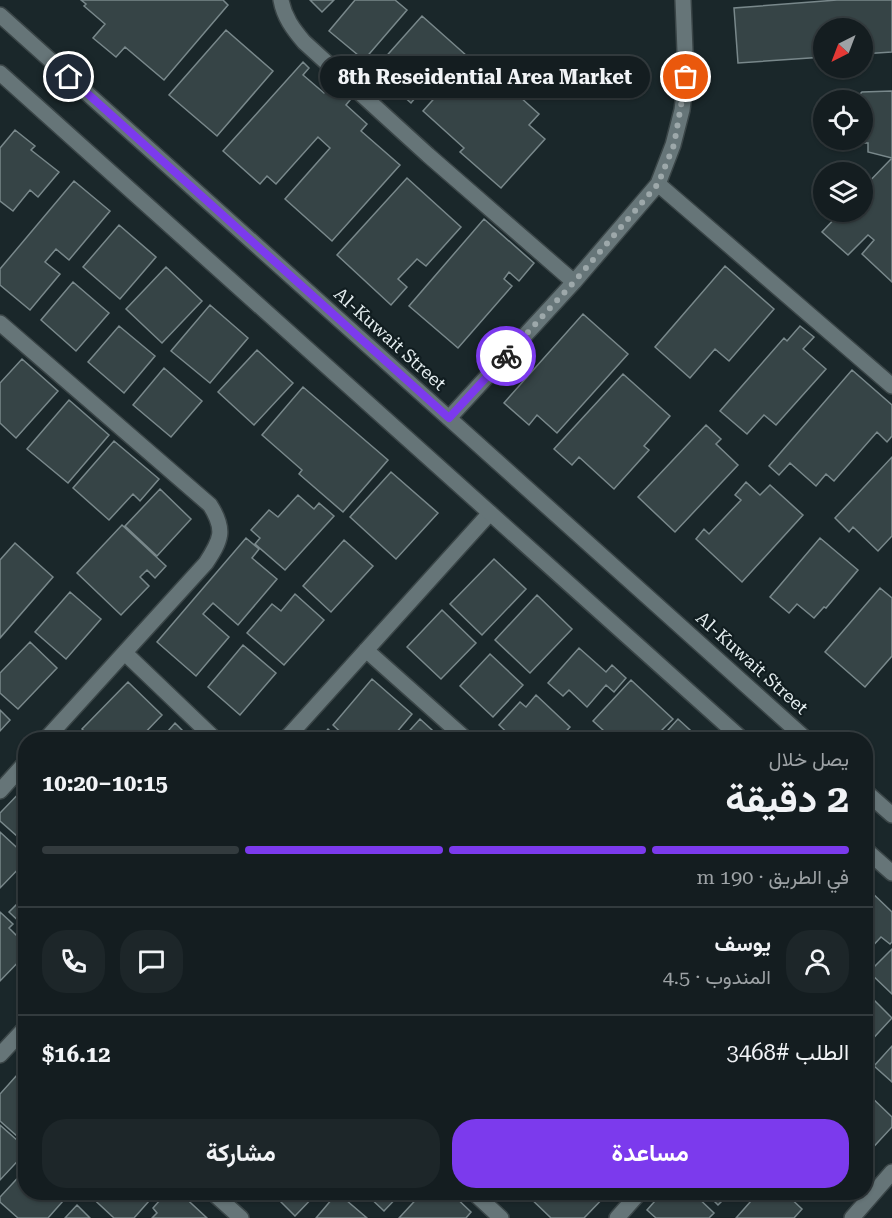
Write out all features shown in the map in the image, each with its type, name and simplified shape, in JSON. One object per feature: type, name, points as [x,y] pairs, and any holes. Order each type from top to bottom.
[{"type":"street","points":[[281,0],[290,25],[304,42],[429,156],[574,282]]},
{"type":"street","points":[[449,418],[574,282],[658,184],[674,145],[686,77],[682,0]]},
{"type":"street","name":"Al-Kuwait Street","points":[[0,15],[798,732]]},
{"type":"street","points":[[0,73],[734,732]]},
{"type":"street","points":[[658,184],[892,386]]},
{"type":"street","points":[[0,323],[210,505],[218,518],[221,530],[220,539],[206,563],[52,732]]},
{"type":"street","points":[[292,732],[490,513]]},
{"type":"street","points":[[366,650],[458,732]]},
{"type":"street","points":[[124,653],[208,732]]},
{"type":"street","points":[[0,791],[18,771]]},
{"type":"street","points":[[873,798],[892,815]]},
{"type":"street","points":[[873,856],[892,873]]},
{"type":"street","points":[[0,1055],[18,1036]]},
{"type":"street","points":[[873,1194],[892,1172]]},
{"type":"street","points":[[221,1200],[241,1218]]},
{"type":"street","points":[[482,1200],[501,1218]]},
{"type":"street","points":[[617,1218],[633,1200]]},
{"type":"street","points":[[852,1218],[868,1200]]},
{"type":"building","points":[[81,0],[223,0],[228,5],[164,80],[125,47],[116,57],[93,38],[105,24],[84,6],[86,4]]},
{"type":"building","points":[[310,0],[334,0],[322,12]]},
{"type":"building","points":[[355,0],[395,0],[407,10],[364,60],[329,31]]},
{"type":"building","points":[[837,0],[892,0],[892,52],[873,53],[873,18],[813,18],[813,58],[738,63],[734,8]]},
{"type":"building","points":[[422,16],[467,56],[440,87],[431,79],[411,103],[374,70]]},
{"type":"building","points":[[226,30],[273,71],[217,136],[169,95]]},
{"type":"building","points":[[473,55],[539,114],[529,125],[545,139],[501,188],[460,152],[464,148],[423,111]]},
{"type":"building","points":[[303,62],[309,68],[303,75],[324,93],[332,84],[350,100],[346,105],[367,124],[361,131],[400,165],[332,241],[285,199],[330,148],[318,137],[276,184],[267,176],[260,184],[223,151]]},
{"type":"building","points":[[892,91],[892,158],[868,152],[868,150],[873,150],[873,92]]},
{"type":"building","points":[[15,130],[35,146],[31,150],[59,172],[38,197],[30,190],[13,211],[0,201],[0,148]]},
{"type":"building","points":[[892,158],[892,282],[862,254],[874,240],[868,235],[848,255],[822,232],[832,222],[873,222],[873,178]]},
{"type":"building","points":[[407,178],[461,227],[426,266],[417,259],[398,279],[407,287],[391,305],[337,255]]},
{"type":"building","points":[[74,181],[110,211],[69,260],[56,249],[45,262],[60,274],[30,310],[0,285],[0,269]]},
{"type":"building","points":[[484,219],[534,263],[519,281],[509,272],[504,279],[512,286],[458,348],[409,306]]},
{"type":"building","points":[[119,225],[156,257],[120,299],[83,267]]},
{"type":"building","points":[[725,266],[774,309],[729,361],[715,349],[690,378],[655,347]]},
{"type":"building","points":[[166,267],[202,301],[162,343],[126,309]]},
{"type":"building","points":[[73,282],[109,313],[76,351],[41,320]]},
{"type":"building","points":[[210,305],[248,338],[210,383],[171,351]]},
{"type":"building","points":[[583,314],[628,354],[557,433],[537,415],[529,425],[504,403]]},
{"type":"building","points":[[119,326],[155,356],[124,393],[88,362]]},
{"type":"building","points":[[800,326],[814,337],[803,349],[826,369],[776,425],[764,415],[747,434],[720,411],[784,338],[787,341]]},
{"type":"building","points":[[257,350],[293,383],[254,425],[218,392]]},
{"type":"building","points":[[22,359],[58,391],[16,438],[0,423],[0,383]]},
{"type":"building","points":[[164,368],[202,401],[171,437],[133,405]]},
{"type":"building","points":[[852,370],[892,405],[892,436],[887,442],[877,432],[834,481],[826,474],[816,486],[790,463],[779,475],[769,466]]},
{"type":"building","points":[[623,374],[670,416],[644,446],[649,450],[614,489],[579,457],[572,465],[554,449]]},
{"type":"building","points":[[303,387],[388,460],[343,512],[299,474],[302,470],[262,435]]},
{"type":"building","points":[[69,400],[109,435],[68,483],[27,449]]},
{"type":"building","points":[[706,425],[721,439],[716,444],[738,465],[675,532],[638,497]]},
{"type":"building","points":[[114,441],[159,479],[140,501],[133,494],[109,520],[73,488]]},
{"type":"building","points":[[892,457],[892,536],[878,551],[853,527],[849,532],[835,518]]},
{"type":"building","points":[[391,472],[438,513],[396,559],[350,517]]},
{"type":"building","points":[[746,482],[760,495],[770,485],[803,515],[742,582],[696,539],[704,529],[709,534],[741,500],[735,495]]},
{"type":"building","points":[[160,489],[191,519],[157,556],[125,526]]},
{"type":"building","points":[[298,495],[314,509],[319,503],[334,516],[285,570],[255,544],[260,538],[251,530],[269,510],[278,517]]},
{"type":"building","points":[[122,525],[166,566],[155,578],[147,570],[140,577],[149,586],[121,615],[77,573]]},
{"type":"building","points":[[246,538],[259,549],[252,558],[277,579],[238,625],[213,603],[203,614],[229,637],[196,676],[157,642]]},
{"type":"building","points":[[820,538],[858,570],[826,608],[824,607],[814,618],[797,604],[789,613],[770,597]]},
{"type":"building","points":[[344,540],[373,566],[331,612],[303,586]]},
{"type":"building","points":[[15,543],[53,577],[0,638],[0,560]]},
{"type":"building","points":[[494,559],[526,589],[482,635],[450,604]]},
{"type":"building","points":[[880,588],[892,598],[892,656],[865,687],[825,652]]},
{"type":"building","points":[[70,592],[101,619],[66,659],[35,632]]},
{"type":"building","points":[[295,594],[324,620],[284,665],[247,633],[272,604],[281,611]]},
{"type":"building","points":[[537,595],[572,629],[530,673],[495,640]]},
{"type":"building","points":[[442,610],[476,643],[441,679],[407,647]]},
{"type":"building","points":[[30,642],[57,668],[18,709],[0,693],[0,673]]},
{"type":"building","points":[[243,645],[276,673],[240,715],[208,687]]},
{"type":"building","points":[[579,648],[606,672],[612,665],[626,678],[614,692],[606,685],[587,707],[569,690],[563,696],[548,683]]},
{"type":"building","points":[[490,654],[523,685],[493,717],[460,686]]},
{"type":"building","points":[[372,679],[412,714],[397,732],[340,732],[333,725]]},
{"type":"building","points":[[631,680],[673,719],[660,732],[605,732],[593,721]]},
{"type":"building","points":[[128,682],[162,715],[146,732],[85,732],[82,729]]},
{"type":"building","points":[[536,695],[570,727],[565,732],[506,732],[499,725],[520,702],[526,707]]},
{"type":"building","points":[[0,710],[10,720],[0,731]]},
{"type":"building","points":[[420,719],[434,732],[408,732]]},
{"type":"building","points":[[678,719],[692,732],[666,732]]},
{"type":"building","points":[[175,723],[184,732],[167,732]]},
{"type":"building","points":[[18,794],[18,837],[0,821],[0,813]]},
{"type":"building","points":[[0,832],[18,849],[18,869],[0,888]]},
{"type":"building","points":[[873,894],[892,912],[892,942],[890,944],[881,937],[873,946]]},
{"type":"building","points":[[18,903],[18,920],[9,912]]},
{"type":"building","points":[[0,912],[13,924],[9,928],[18,937],[18,962],[0,981]]},
{"type":"building","points":[[892,949],[892,994],[873,976],[873,968]]},
{"type":"building","points":[[873,999],[892,1018],[873,1038]]},
{"type":"building","points":[[892,1046],[892,1082],[874,1066]]},
{"type":"building","points":[[18,1074],[18,1137],[0,1121],[0,1094]]},
{"type":"building","points":[[873,1099],[892,1117],[892,1127],[873,1147]]},
{"type":"building","points":[[0,1125],[18,1141],[18,1161],[0,1180]]},
{"type":"building","points":[[18,1178],[18,1200],[64,1200],[48,1218],[18,1218],[0,1202],[0,1197]]},
{"type":"building","points":[[95,1200],[150,1200],[134,1218],[114,1218]]},
{"type":"building","points":[[160,1200],[188,1200],[207,1218],[152,1218],[157,1213],[153,1208]]},
{"type":"building","points":[[279,1200],[310,1200],[295,1216]]},
{"type":"building","points":[[331,1200],[346,1200],[367,1218],[316,1218]]},
{"type":"building","points":[[372,1200],[394,1200],[384,1211]]},
{"type":"building","points":[[416,1200],[458,1200],[471,1212],[466,1218],[399,1218]]},
{"type":"building","points":[[532,1200],[601,1200],[584,1218],[551,1218]]},
{"type":"building","points":[[656,1200],[700,1200],[714,1213],[709,1218],[656,1218],[647,1210]]},
{"type":"building","points":[[713,1200],[723,1200],[718,1205]]},
{"type":"building","points":[[752,1200],[792,1200],[802,1209],[794,1218],[736,1218]]},
{"type":"building","points":[[77,1205],[90,1218],[65,1218]]},
{"type":"way so far","points":[[506,356],[574,282],[658,184],[674,145],[686,77]]},
{"type":"place","name":"8th Reseidential Area Market","points":[[686,77]]},
{"type":"route","points":[[69,77],[449,418],[506,356]]}]
